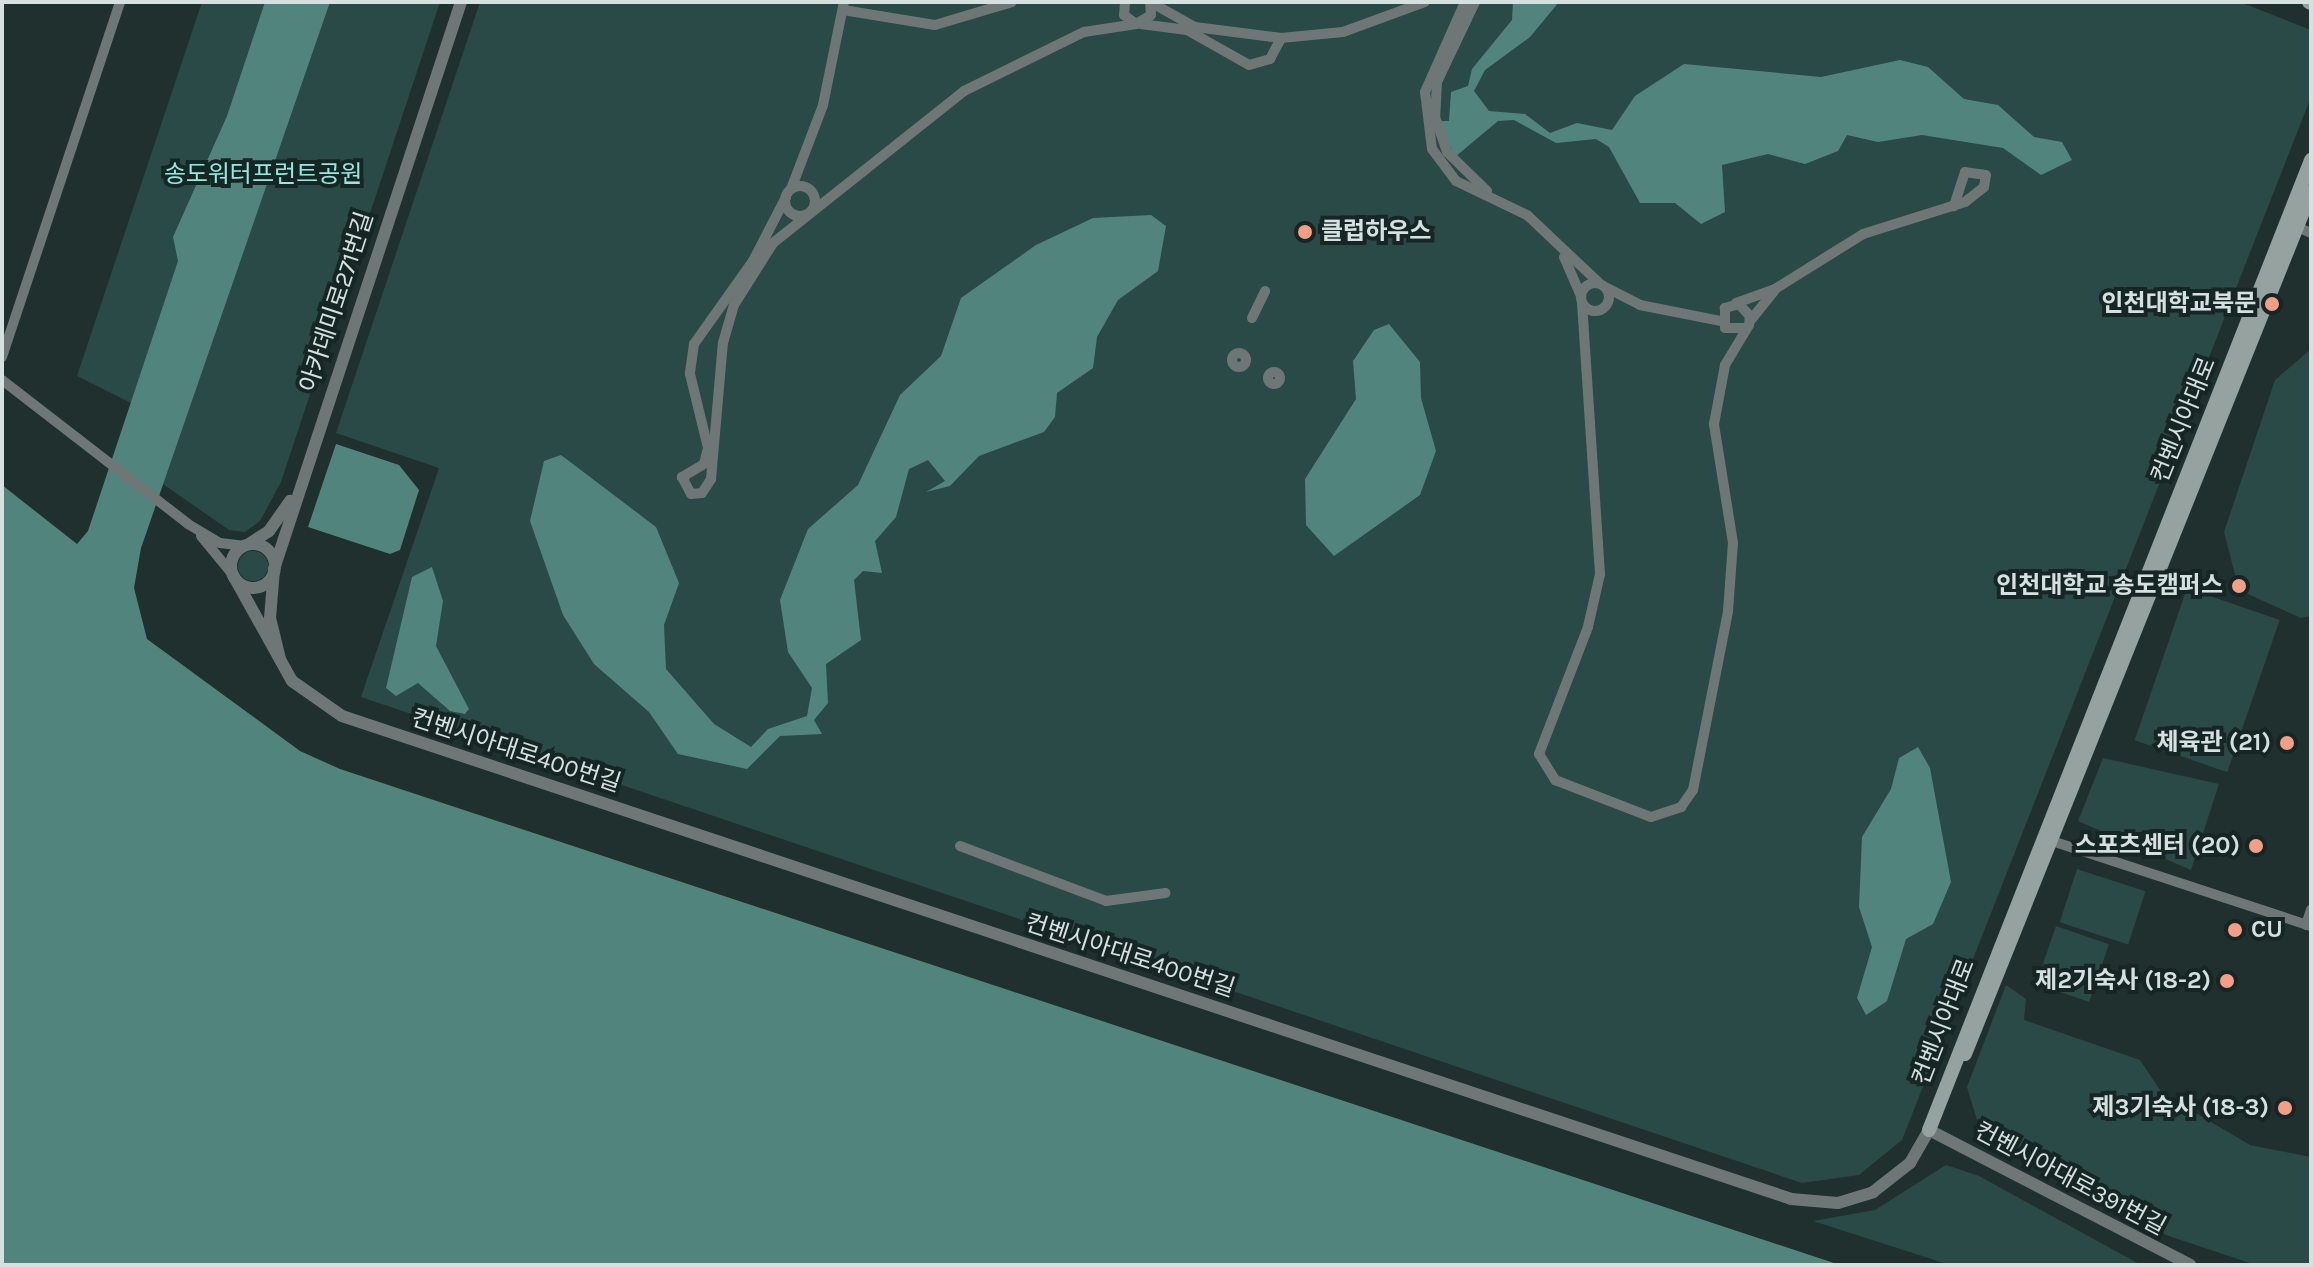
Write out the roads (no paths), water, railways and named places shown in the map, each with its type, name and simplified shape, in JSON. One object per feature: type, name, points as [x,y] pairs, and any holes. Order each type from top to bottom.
[{"type":"main road","name":"컨벤시아대로","points":[[1934,1111],[2311,160]]},
{"type":"main road","name":"컨벤시아대로","points":[[1934,1111],[2052,841],[2304,230],[2311,192]]},
{"type":"main road","points":[[1929,1130],[1934,1111]]},
{"type":"street","points":[[2,357],[120,2]]},
{"type":"street","name":"아카데미로271번길","points":[[301,480],[461,2]]},
{"type":"street","points":[[1012,2],[935,25],[844,6],[802,182],[789,193],[753,261],[694,344],[692,387],[708,448],[704,464],[682,477],[691,494],[702,493],[711,479],[723,343],[734,305],[766,251],[809,212],[964,91],[1112,25],[1138,24],[1187,30],[1249,65],[1270,59],[1281,38]]},
{"type":"street","points":[[1138,24],[1151,15],[1150,2]]},
{"type":"street","points":[[1150,2],[1195,27],[1281,38],[1365,26],[1425,2]]},
{"type":"street","points":[[1465,2],[1431,69],[1432,132],[1443,167],[1463,187],[1500,200]]},
{"type":"street","points":[[1475,2],[1437,82],[1432,132],[1455,162],[1603,285],[1623,298],[1698,312],[1724,326],[1748,325]]},
{"type":"street","points":[[1112,25],[1124,6],[1138,24]]},
{"type":"street","points":[[1443,167],[1455,162]]},
{"type":"street","points":[[802,182],[815,196],[829,197]]},
{"type":"street","points":[[789,193],[790,211],[809,212]]},
{"type":"street","points":[[809,212],[815,196]]},
{"type":"street","points":[[1698,312],[1731,305],[1775,289],[1863,234],[1954,206]]},
{"type":"street","points":[[1559,248],[1582,299],[1587,326],[1600,574],[1591,619],[1539,754],[1563,784],[1651,817],[1681,807],[1693,790],[1728,611],[1733,543],[1714,424],[1733,345],[1775,289]]},
{"type":"street","points":[[1582,299],[1603,285]]},
{"type":"street","points":[[1603,285],[1609,302]]},
{"type":"street","points":[[1252,318],[1265,291]]},
{"type":"street","points":[[1587,326],[1609,302],[1623,298]]},
{"type":"street","points":[[1582,299],[1598,311]]},
{"type":"street","points":[[1731,305],[1748,310],[1748,325]]},
{"type":"street","points":[[1731,305],[1724,326],[1733,345]]},
{"type":"street","points":[[2,380],[188,524],[220,543],[269,551],[274,569]]},
{"type":"street","points":[[233,575],[232,558],[274,526],[301,480]]},
{"type":"street","points":[[284,669],[270,618],[274,569],[301,480]]},
{"type":"street","points":[[188,524],[233,575],[284,669]]},
{"type":"street","points":[[233,575],[256,587],[274,569]]},
{"type":"street","name":"컨벤시아대로400번길","points":[[284,669],[300,690],[342,716],[1791,1199],[1838,1203],[1873,1192],[1910,1163],[1929,1130]]},
{"type":"street","points":[[2052,841],[2309,926],[2311,910]]},
{"type":"street","points":[[960,846],[1106,901],[1165,893]]},
{"type":"street","name":"컨벤시아대로391번길","points":[[1929,1130],[2190,1265]]},
{"type":"place","name":"클럽하우스","points":[[1305,232]]},
{"type":"place","name":"인천대학교북문","points":[[2272,304]]},
{"type":"place","name":"인천대학교 송도캠퍼스","points":[[2239,586]]},
{"type":"place","name":"체육관 (21)","points":[[2287,743]]},
{"type":"place","name":"스포츠센터 (20)","points":[[2256,846]]},
{"type":"place","name":"CU","points":[[2235,930]]},
{"type":"place","name":"제2기숙사 (18-2)","points":[[2227,981]]},
{"type":"place","name":"제3기숙사 (18-3)","points":[[2285,1108]]},
{"type":"park label","name":"송도워터프런트공원","points":[[263,175]]}]
